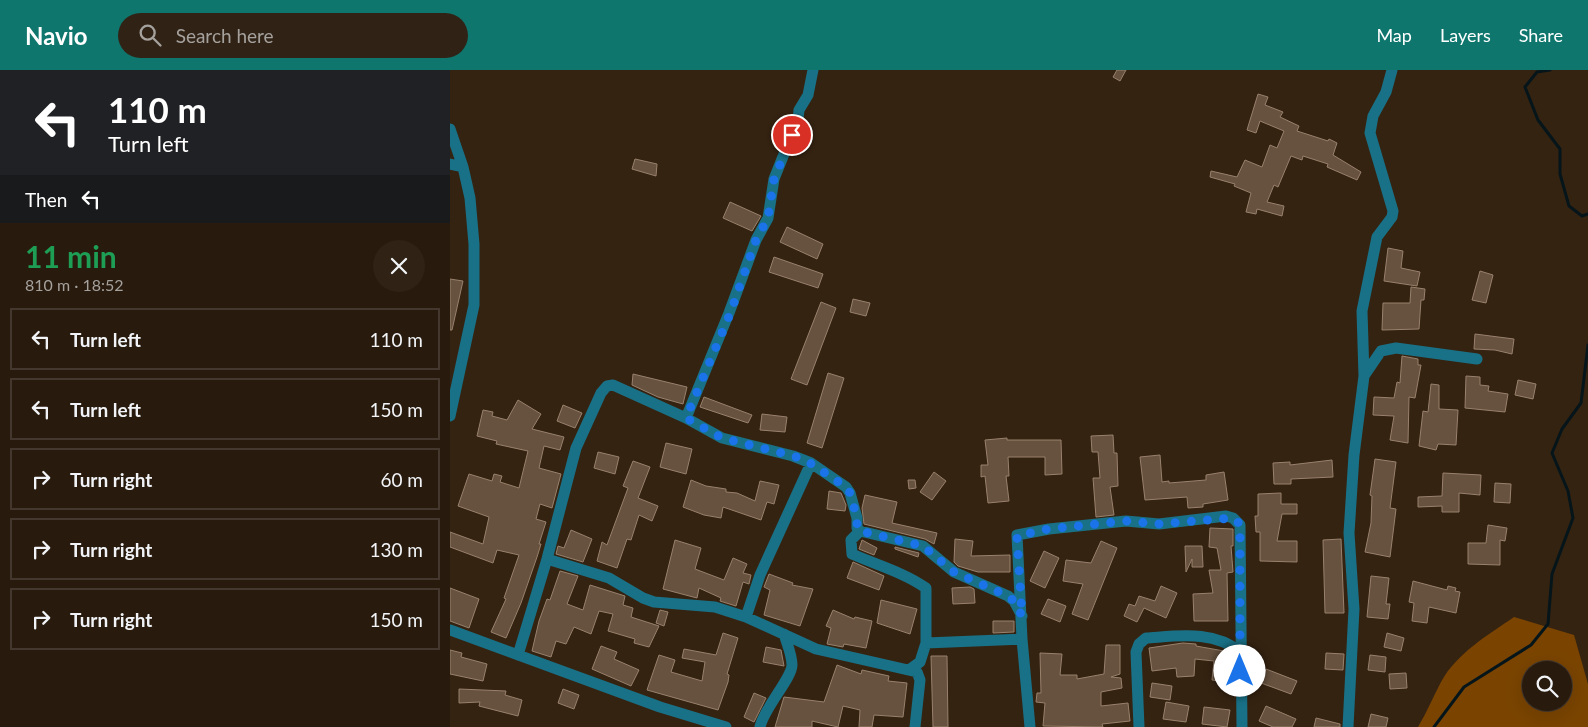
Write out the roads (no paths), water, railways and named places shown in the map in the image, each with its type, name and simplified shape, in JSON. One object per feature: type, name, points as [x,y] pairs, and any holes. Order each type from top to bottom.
[{"type":"street","points":[[686,418],[730,314],[756,240],[768,218],[774,179],[798,119],[799,110],[808,95],[812,70]]},
{"type":"street","points":[[1348,727],[1354,609],[1349,532],[1354,455],[1364,376],[1362,311],[1377,237],[1392,217],[1393,211],[1370,133],[1370,123],[1386,92],[1392,70]]},
{"type":"street","points":[[450,129],[463,167],[470,198],[474,244],[474,306],[450,416]]},
{"type":"street","points":[[450,164],[463,167]]},
{"type":"street","points":[[1364,376],[1381,351],[1396,348],[1477,359]]},
{"type":"street","points":[[518,655],[547,558],[576,448],[601,393],[607,386],[613,385],[686,418],[722,438],[794,456],[810,463],[846,487],[850,493],[857,518],[857,528],[860,531],[923,546],[954,572],[1008,596],[1014,601],[1022,616]]},
{"type":"street","points":[[746,618],[762,569],[810,463]]},
{"type":"street","points":[[1030,727],[1022,640],[1017,536],[1048,529],[1126,521],[1158,524],[1226,516],[1233,518],[1240,524],[1242,727]]},
{"type":"street","points":[[860,531],[851,540],[852,554],[901,576],[912,578],[926,588],[926,643],[920,662],[909,670]]},
{"type":"street","points":[[547,558],[609,578],[643,598],[654,602],[715,607],[835,655],[917,672],[920,680],[915,727]]},
{"type":"street","points":[[450,630],[660,707],[725,727]]},
{"type":"street","points":[[760,727],[772,701],[792,670],[792,663],[784,634]]},
{"type":"street","points":[[1229,643],[1241,634]]},
{"type":"street","points":[[1139,727],[1136,652],[1139,644],[1146,638],[1196,635],[1229,643],[1240,652]]},
{"type":"street","points":[[926,643],[1022,640]]},
{"type":"waterway","points":[[1550,70],[1537,72],[1525,87],[1538,120],[1560,149],[1560,174],[1569,206],[1582,216],[1588,214]]},
{"type":"waterway","points":[[1434,727],[1464,687],[1531,645],[1548,624],[1552,574],[1573,518],[1568,491],[1552,453],[1562,429],[1581,403],[1588,345]]}]
